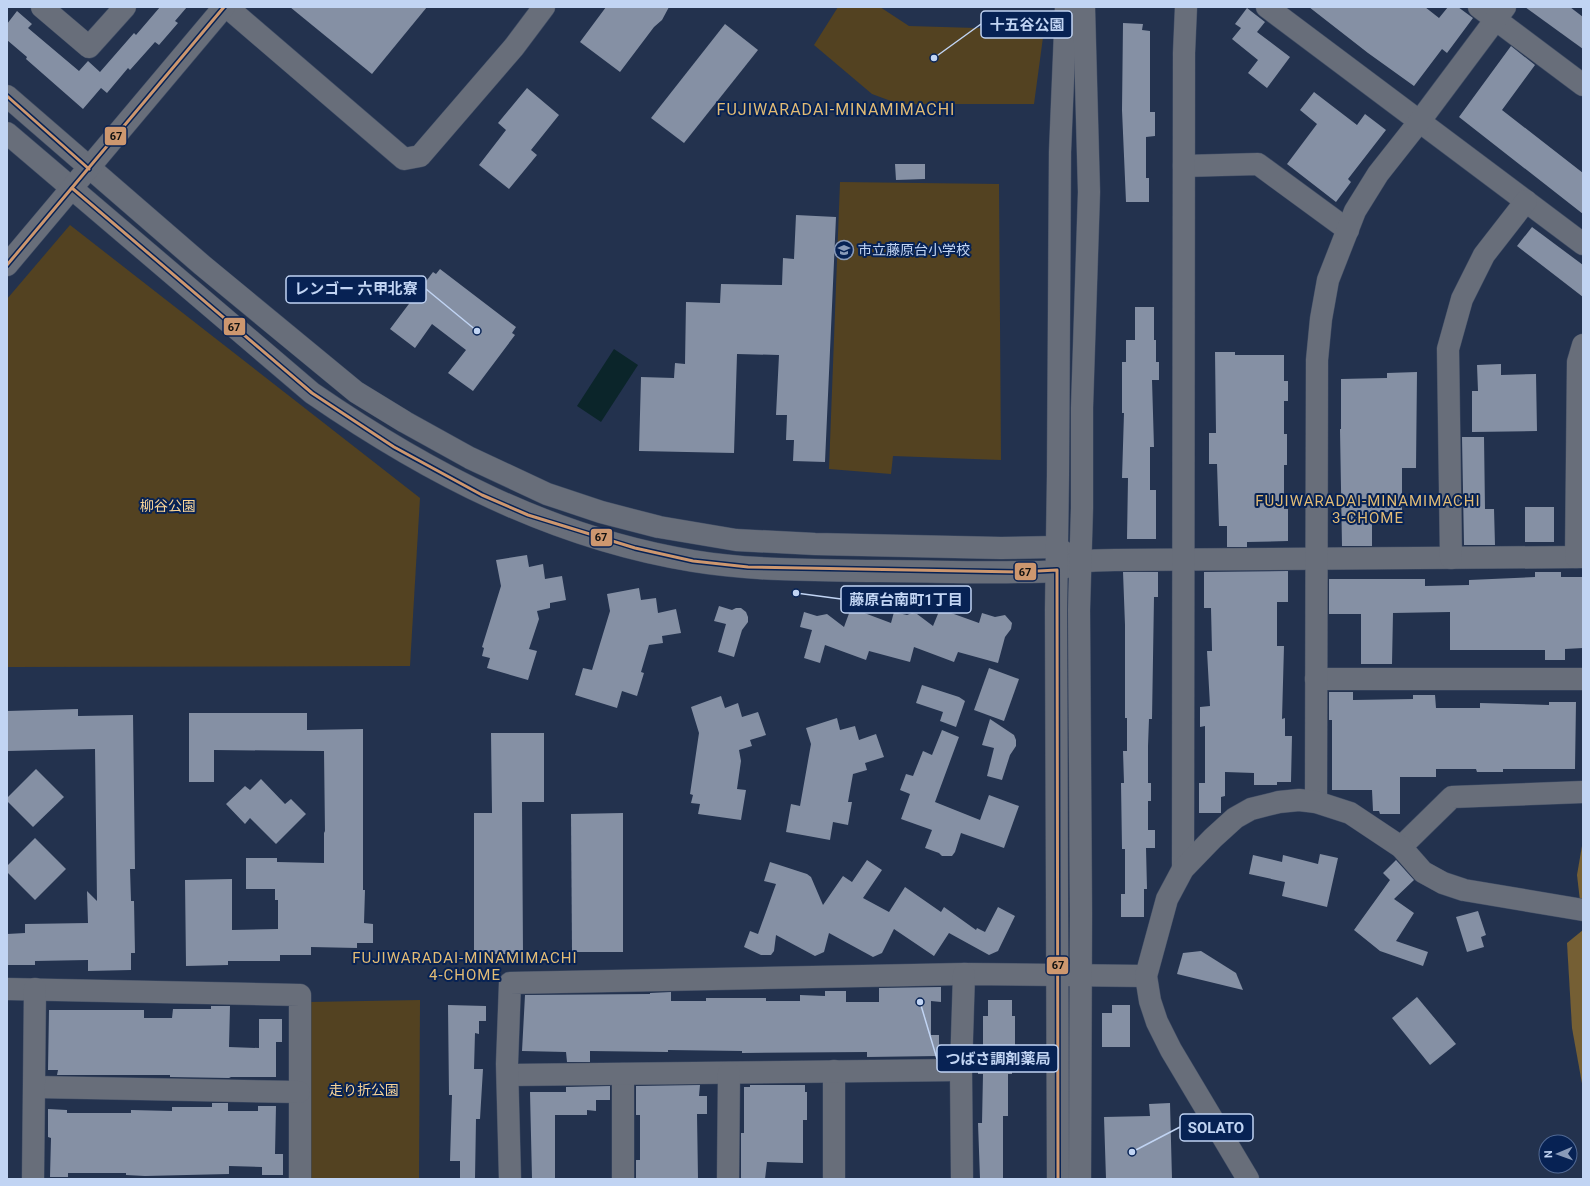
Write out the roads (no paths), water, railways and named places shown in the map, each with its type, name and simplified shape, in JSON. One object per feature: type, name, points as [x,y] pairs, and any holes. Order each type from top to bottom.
[{"type":"street","points":[[42,7],[89,47],[125,7]]},
{"type":"street","points":[[7,265],[226,7],[404,159],[420,156],[514,47],[544,7]]},
{"type":"street","points":[[1066,7],[1060,152],[1056,547],[1069,975],[1080,1179]]},
{"type":"street","points":[[1058,1179],[1069,975],[1080,562],[1082,408],[1089,192],[1084,7]]},
{"type":"street","points":[[1183,870],[1184,53],[1186,7]]},
{"type":"street","points":[[1267,7],[1583,244]]},
{"type":"street","points":[[1316,802],[1315,559],[1317,360],[1321,319],[1328,280],[1355,211],[1378,174],[1419,122],[1493,11],[1583,85]]},
{"type":"street","points":[[7,96],[89,169],[308,354],[356,392],[405,422],[470,458],[547,494],[601,512],[659,527],[736,540],[815,544],[1001,548],[1056,547],[1080,562]]},
{"type":"street","points":[[7,133],[312,393],[394,447],[482,494],[528,515],[635,548],[693,561],[837,570],[1019,572],[1057,570],[1080,562],[1183,558],[1315,559],[1580,557],[1578,362],[1583,345]]},
{"type":"street","points":[[1184,166],[1258,164],[1348,230]]},
{"type":"street","points":[[1451,558],[1448,349],[1462,300],[1484,255],[1526,201]]},
{"type":"street","points":[[1316,679],[1583,679]]},
{"type":"street","points":[[1401,847],[1452,797],[1583,792]]},
{"type":"street","points":[[1248,1179],[1179,1063],[1157,1022],[1150,1001],[1146,976],[1167,899],[1183,870],[1213,838],[1235,818],[1251,809],[1299,800],[1316,802],[1350,813],[1401,847],[1423,872],[1443,883],[1464,890],[1583,910]]},
{"type":"street","points":[[510,1179],[508,1075],[510,983],[964,974],[1146,976]]},
{"type":"street","points":[[962,1179],[961,1070],[964,974]]},
{"type":"street","points":[[7,989],[300,995],[300,1179]]},
{"type":"street","points":[[33,1179],[35,990]]},
{"type":"street","points":[[508,1075],[961,1070]]},
{"type":"street","points":[[834,1071],[834,1179]]},
{"type":"street","points":[[728,1179],[729,1073]]},
{"type":"street","points":[[623,1074],[623,1179]]},
{"type":"street","points":[[35,1087],[299,1092]]},
{"type":"place","name":"十五谷公園","points":[[934,58]]},
{"type":"place","name":"市立藤原台小学校","points":[[844,250]]},
{"type":"place","name":"レンゴー 六甲北寮","points":[[477,331]]},
{"type":"place","name":"藤原台南町1丁目","points":[[796,593]]},
{"type":"place","name":"つばさ調剤薬局","points":[[920,1002]]},
{"type":"place","name":"SOLATO","points":[[1132,1152]]},
{"type":"district","name":"FUJIWARADAI-MINAMIMACHI","points":[[836,109]]},
{"type":"district","name":"FUJIWARADAI-MINAMIMACHI 3-CHOME","points":[[1368,510]]},
{"type":"district","name":"FUJIWARADAI-MINAMIMACHI 4-CHOME","points":[[465,966]]},
{"type":"park label","name":"柳谷公園","points":[[168,506]]},
{"type":"park label","name":"走り折公園","points":[[364,1090]]}]
